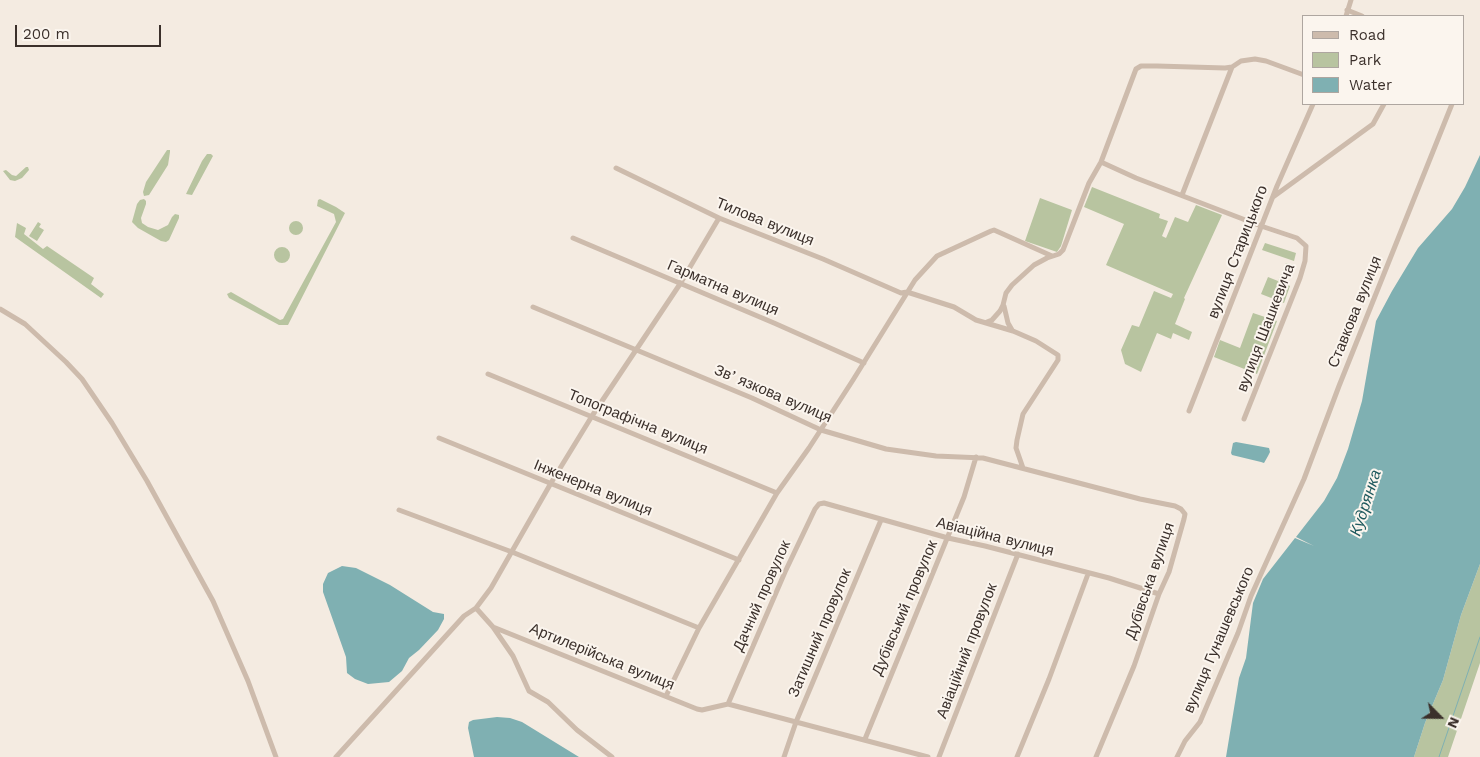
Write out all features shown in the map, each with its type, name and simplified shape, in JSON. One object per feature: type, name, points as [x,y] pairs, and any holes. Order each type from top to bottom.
[{"type":"street","points":[[1346,13],[1351,0]]},
{"type":"street","points":[[987,322],[996,316],[1003,305],[1006,292],[1012,285],[1034,265],[1059,254],[1063,250],[1089,183],[1101,162],[1136,69],[1141,66],[1232,67],[1241,61],[1255,59],[1302,74]]},
{"type":"street","points":[[1182,195],[1232,67]]},
{"type":"street","name":"вулиця Старицького","points":[[1189,411],[1277,186],[1313,105]]},
{"type":"street","points":[[1273,197],[1373,124],[1383,105]]},
{"type":"street","name":"Ставкова вулиця","points":[[1282,531],[1304,480],[1339,386],[1452,105]]},
{"type":"street","points":[[1101,162],[1136,178],[1262,226]]},
{"type":"street","name":"Тилова вулиця","points":[[616,168],[718,218],[823,259],[901,293],[907,292],[954,307],[976,320],[1013,331],[1053,351],[1058,355],[1058,360],[1023,414],[1016,448],[1023,468]]},
{"type":"street","points":[[1277,186],[1280,189],[1284,189]]},
{"type":"street","points":[[336,757],[464,616],[476,608],[491,588],[592,416],[680,284],[718,218]]},
{"type":"street","name":"вулиця Шашкевича","points":[[1244,419],[1305,262],[1306,246],[1297,238],[1262,226]]},
{"type":"street","points":[[666,696],[698,628],[777,493],[864,364],[915,280],[937,256],[994,230],[1052,256]]},
{"type":"street","name":"Гарматна вулиця","points":[[573,238],[774,323],[864,364]]},
{"type":"street","points":[[1003,305],[1013,331]]},
{"type":"street","name":"Звʼязкова вулиця","points":[[533,307],[752,398],[821,430],[886,449],[936,456],[976,457],[1014,466]]},
{"type":"street","points":[[0,309],[25,324],[66,362],[82,379],[112,423],[147,481],[213,601],[248,681],[276,757]]},
{"type":"street","name":"Топографічна вулиця","points":[[488,374],[777,493]]},
{"type":"street","name":"Інженерна вулиця","points":[[439,438],[738,560]]},
{"type":"street","name":"Дубівський провулок","points":[[865,740],[906,636],[948,538],[964,497],[976,457]]},
{"type":"street","name":"Дубівська вулиця","points":[[1014,466],[1140,499],[1175,506],[1185,514],[1169,572],[1159,594],[1134,666],[1096,757]]},
{"type":"street","name":"Авіаційна вулиця","points":[[824,503],[948,538],[1109,578],[1159,594]]},
{"type":"street","name":"Дачний провулок","points":[[728,704],[785,572],[815,509],[819,504],[824,503]]},
{"type":"street","points":[[399,510],[512,552],[698,628]]},
{"type":"street","name":"Затишний провулок","points":[[784,757],[796,722],[881,520]]},
{"type":"street","name":"вулиця Гунашевського","points":[[1176,757],[1185,741],[1200,722],[1238,633],[1251,596],[1282,531]]},
{"type":"street","name":"Авіаційний провулок","points":[[939,757],[1018,554]]},
{"type":"street","points":[[1017,757],[1049,679],[1088,574]]},
{"type":"street","points":[[476,608],[493,627],[513,656],[529,691],[548,702],[577,730],[612,757]]},
{"type":"street","name":"Артилерійська вулиця","points":[[493,627],[702,710],[728,704]]},
{"type":"street","points":[[728,704],[928,757]]},
{"type":"green space","points":[[167,150],[170,150],[168,165],[149,195],[144,196],[143,192],[146,182]]},
{"type":"green space","points":[[207,154],[213,156],[192,195],[186,194],[202,161]]},
{"type":"green space","points":[[26,167],[29,170],[22,178],[15,181],[10,180],[3,171],[6,170],[16,176]]},
{"type":"green space","points":[[1092,187],[1160,214],[1159,218],[1168,221],[1162,236],[1166,238],[1175,217],[1188,222],[1196,205],[1222,215],[1184,298],[1175,324],[1192,332],[1189,340],[1173,333],[1171,339],[1157,333],[1141,372],[1125,364],[1121,350],[1132,325],[1139,327],[1154,291],[1171,298],[1173,294],[1106,265],[1124,224],[1084,207]]},
{"type":"green space","points":[[1040,198],[1072,210],[1061,246],[1057,252],[1025,241]]},
{"type":"green space","points":[[144,199],[146,204],[141,218],[142,223],[148,227],[158,230],[168,225],[175,214],[179,215],[169,240],[166,242],[138,228],[132,222],[137,204],[140,200]]},
{"type":"green space","points":[[320,199],[345,213],[288,325],[279,325],[229,298],[227,294],[231,292],[280,320],[283,319],[336,222],[334,214],[317,206]]},
{"type":"green space","points":[[296,221],[301,223],[303,228],[301,233],[296,235],[291,233],[289,228],[291,223]]},
{"type":"green space","points":[[38,222],[41,224],[39,227],[44,230],[37,241],[29,236]]},
{"type":"green space","points":[[17,223],[26,228],[24,234],[43,249],[47,246],[94,278],[91,284],[104,294],[101,298],[15,237]]},
{"type":"green space","points":[[1265,243],[1296,253],[1294,261],[1262,250]]},
{"type":"green space","points":[[282,247],[290,255],[282,263],[274,255]]},
{"type":"green space","points":[[1286,263],[1294,265],[1286,284],[1290,286],[1284,303],[1261,294],[1268,277],[1278,281]]},
{"type":"green space","points":[[1253,313],[1277,321],[1257,374],[1214,357],[1220,340],[1240,348]]},
{"type":"green space","points":[[1480,564],[1480,663],[1448,757],[1414,757],[1425,723],[1443,680],[1461,615]]},
{"type":"water","name":"Кудрянка","points":[[1480,155],[1480,564],[1461,615],[1443,680],[1425,723],[1414,757],[1226,757],[1239,678],[1246,658],[1253,603],[1263,579],[1295,538],[1314,546],[1296,537],[1324,501],[1337,478],[1348,449],[1362,401],[1376,321],[1418,248],[1452,209]]},
{"type":"water","points":[[1233,443],[1269,448],[1270,452],[1264,463],[1232,455]]},
{"type":"water","points":[[342,566],[356,568],[390,585],[433,612],[444,614],[444,619],[438,630],[409,658],[402,671],[389,682],[368,684],[355,679],[347,673],[346,657],[323,592],[323,584],[328,573]]},
{"type":"water","points":[[497,717],[510,718],[522,722],[579,757],[474,757],[468,728],[469,722]]},
{"type":"waterway","points":[[1439,757],[1480,637]]}]
